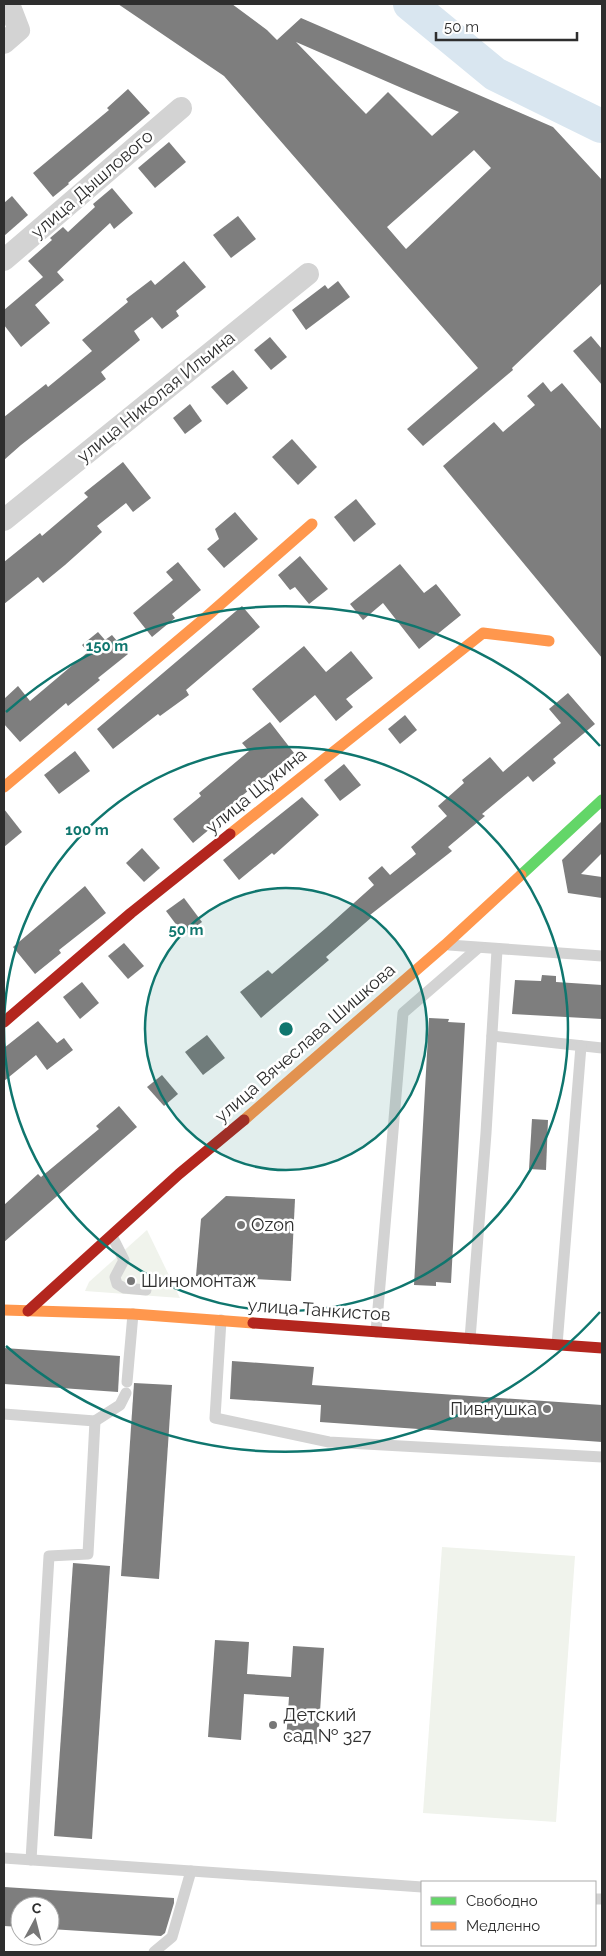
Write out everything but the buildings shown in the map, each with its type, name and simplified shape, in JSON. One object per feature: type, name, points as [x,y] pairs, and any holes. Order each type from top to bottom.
[{"type":"street","points":[[9,4],[11,37]]},
{"type":"street","name":"улица Дышлового","points":[[4,260],[181,108]]},
{"type":"street","name":"улица Николая Ильина","points":[[4,520],[308,274]]},
{"type":"street","points":[[4,787],[206,617],[312,524]]},
{"type":"street","name":"улица Щукина","points":[[4,1022],[132,913],[483,633],[548,642]]},
{"type":"street","name":"улица Вячеслава Шишкова","points":[[28,1311],[179,1174],[278,1091],[445,945],[602,800]]},
{"type":"street","name":"улица Танкистов","points":[[4,1310],[133,1314],[602,1348]]},
{"type":"lane","points":[[445,945],[602,956]]},
{"type":"lane","points":[[376,1332],[403,1013],[478,948]]},
{"type":"lane","points":[[470,1339],[497,950]]},
{"type":"lane","points":[[492,1036],[602,1048]]},
{"type":"lane","points":[[557,1345],[581,1046]]},
{"type":"lane","points":[[112,1234],[124,1260],[115,1277],[117,1284],[124,1288],[146,1290]]},
{"type":"lane","points":[[4,1414],[96,1421],[120,1405],[126,1387],[133,1314]]},
{"type":"lane","points":[[221,1320],[216,1418],[329,1442],[602,1457]]},
{"type":"lane","points":[[31,1860],[49,1556],[88,1554],[96,1421]]},
{"type":"lane","points":[[4,1858],[421,1887]]},
{"type":"lane","points":[[154,1952],[172,1937],[191,1871]]},
{"type":"shaded area","points":[[147,1230],[180,1298],[85,1291],[89,1282]]},
{"type":"shaded area","points":[[442,1547],[575,1556],[556,1822],[423,1813]]},
{"type":"waterway","points":[[410,4],[495,74],[602,125]]},
{"type":"traffic: fast","points":[[521,875],[602,800]]},
{"type":"traffic: slow","points":[[4,787],[206,617],[312,524]]},
{"type":"traffic: slow","points":[[230,834],[483,633],[549,641]]},
{"type":"traffic: slow","points":[[244,1120],[445,945],[521,875]]},
{"type":"traffic: slow","points":[[4,1310],[133,1314],[253,1323]]},
{"type":"traffic: jam","points":[[4,1022],[131,913],[230,834]]},
{"type":"traffic: jam","points":[[28,1311],[179,1174],[244,1120]]},
{"type":"traffic: jam","points":[[253,1323],[602,1348]]},
{"type":"place","name":"Ozon","points":[[241,1225]]},
{"type":"place","name":"Шиномонтаж","points":[[131,1281]]},
{"type":"place","name":"Пивнушка","points":[[547,1409]]},
{"type":"place","name":"Детский сад № 327","points":[[273,1725]]}]
